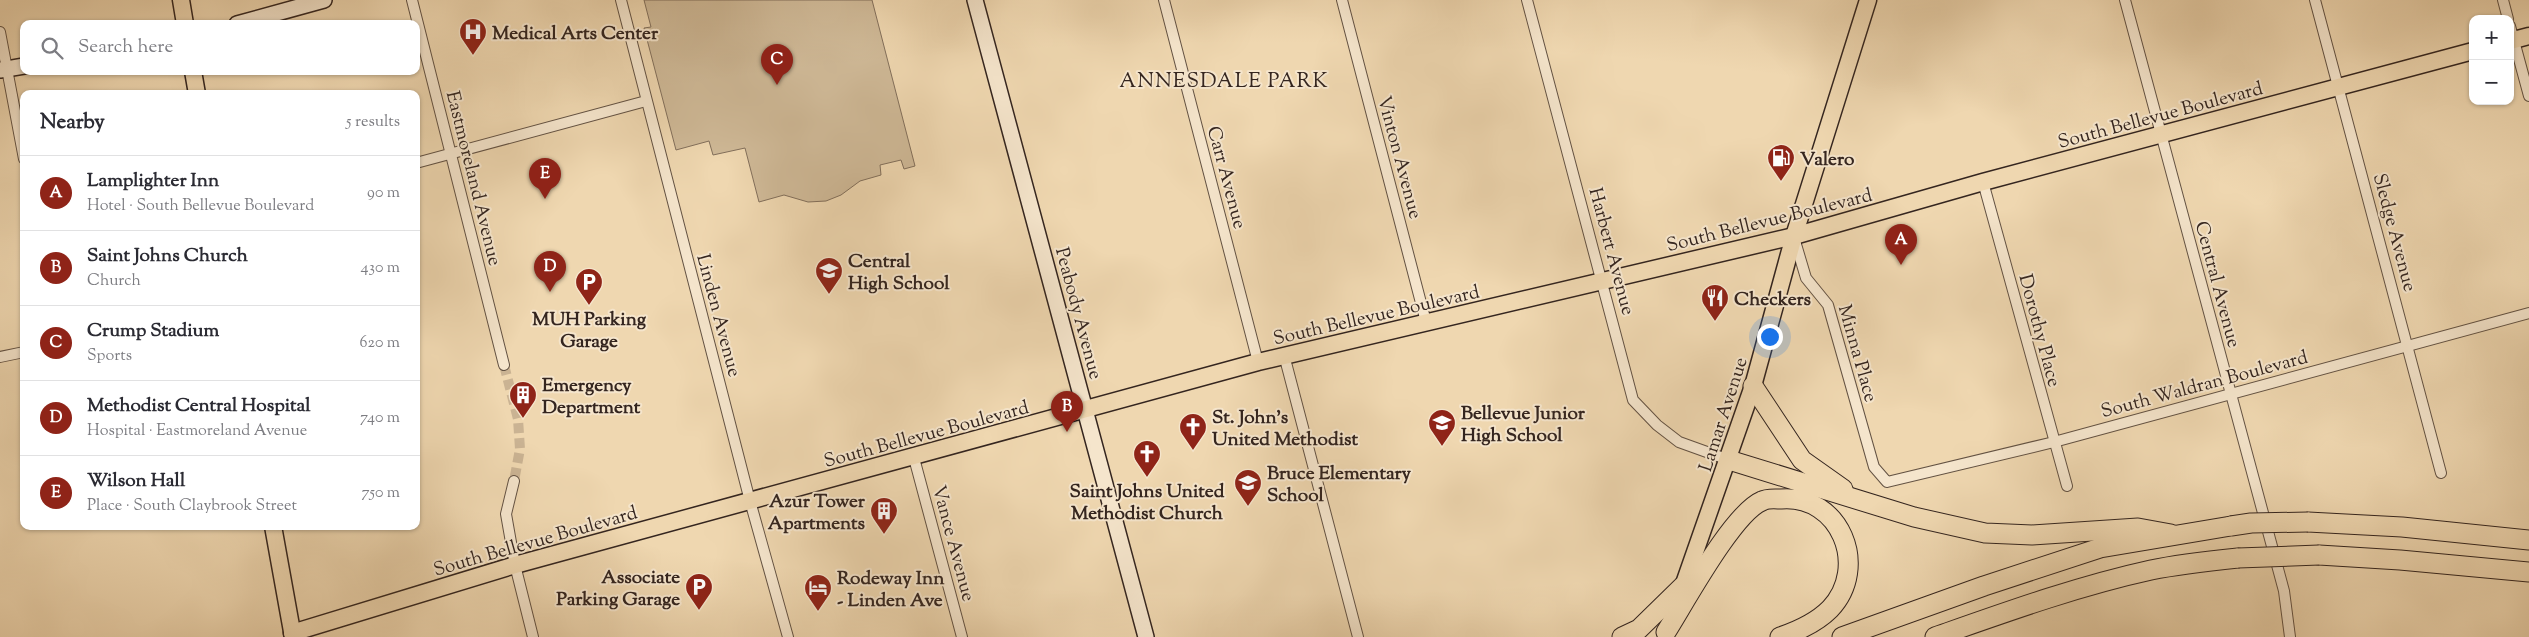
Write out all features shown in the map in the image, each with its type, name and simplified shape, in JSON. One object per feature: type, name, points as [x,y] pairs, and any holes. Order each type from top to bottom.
[{"type":"highway","points":[[1753,386],[1802,460],[1854,497]]},
{"type":"highway","points":[[1729,460],[1914,517],[1985,533],[2032,535],[2138,528],[2172,534]]},
{"type":"highway","points":[[1666,634],[1736,522],[1762,500],[1798,498],[1830,515],[1844,537],[1848,556],[1848,574],[1842,592],[1830,608],[1812,624],[1780,637]]},
{"type":"highway","points":[[1842,637],[1984,586],[2100,548],[2172,534],[2251,523],[2308,522],[2402,528],[2529,540]]},
{"type":"highway","points":[[1935,637],[2027,605],[2152,570],[2238,558],[2319,555],[2400,560],[2529,572]]},
{"type":"highway","points":[[1622,637],[1639,629],[1683,586]]},
{"type":"highway","points":[[1966,637],[2027,605]]},
{"type":"main road","points":[[181,0],[184,20]]},
{"type":"main road","points":[[252,20],[324,0]]},
{"type":"main road","name":"Peabody Avenue","points":[[975,0],[1146,637]]},
{"type":"main road","name":"Lamar Avenue","points":[[1666,634],[1729,460],[1753,386],[1794,236],[1868,0]]},
{"type":"main road","name":"South Bellevue Boulevard","points":[[292,635],[514,565],[914,458],[1284,355],[1794,236],[1983,182],[2469,52]]},
{"type":"main road","points":[[3,70],[20,67]]},
{"type":"main road","points":[[194,75],[195,90]]},
{"type":"main road","points":[[274,530],[292,635]]},
{"type":"street","name":"Eastmoreland Avenue","points":[[412,0],[417,20]]},
{"type":"street","name":"Linden Avenue","points":[[621,0],[750,501],[788,637]]},
{"type":"street","name":"Carr Avenue","points":[[1164,0],[1258,362]]},
{"type":"street","name":"Vinton Avenue","points":[[1342,0],[1426,322]]},
{"type":"street","name":"Harbert Avenue","points":[[1526,0],[1603,281],[1633,400],[1657,425],[1679,442],[1729,460]]},
{"type":"street","name":"Central Avenue","points":[[2125,0],[2284,591],[2290,637]]},
{"type":"street","name":"Sledge Avenue","points":[[2315,0],[2409,346],[2441,473]]},
{"type":"street","points":[[2503,0],[2507,15]]},
{"type":"street","points":[[0,32],[3,70],[20,142]]},
{"type":"street","name":"Eastmoreland Avenue","points":[[420,32],[504,365]]},
{"type":"street","points":[[2516,36],[2529,96]]},
{"type":"street","points":[[420,162],[646,101]]},
{"type":"street","name":"Dorothy Place","points":[[1983,182],[2067,486]]},
{"type":"street","name":"Minna Place","points":[[1794,236],[1801,269],[1828,305],[1874,467],[1887,482]]},
{"type":"street","name":"South Waldran Boulevard","points":[[1887,482],[2054,442],[2529,313]]},
{"type":"street","points":[[0,356],[20,353]]},
{"type":"street","points":[[1284,355],[1358,637]]},
{"type":"street","name":"Vance Avenue","points":[[914,458],[962,637]]},
{"type":"street","points":[[514,481],[506,514],[514,565],[533,637]]},
{"type":"shaded area","points":[[644,0],[872,0],[915,166],[904,169],[901,160],[880,165],[881,175],[860,181],[841,195],[826,201],[808,202],[784,195],[759,202],[745,148],[713,155],[709,141],[676,150],[644,28],[651,27]]},
{"type":"tunnel","points":[[504,365],[518,419],[520,449],[514,481]]},
{"type":"place","name":"Medical Arts Center","points":[[473,56]]},
{"type":"place","name":"Crump Stadium","points":[[777,85]]},
{"type":"place","name":"Valero","points":[[1781,182]]},
{"type":"place","name":"Wilson Hall","points":[[545,199]]},
{"type":"place","name":"Lamplighter Inn","points":[[1901,265]]},
{"type":"place","name":"Methodist Central Hospital","points":[[550,292]]},
{"type":"place","name":"Central High School","points":[[829,295]]},
{"type":"place","name":"MUH Parking Garage","points":[[589,306]]},
{"type":"place","name":"Checkers","points":[[1715,322]]},
{"type":"place","name":"Emergency Department","points":[[523,419]]},
{"type":"place","name":"Saint Johns Church","points":[[1067,432]]},
{"type":"place","name":"Bellevue Junior High School","points":[[1442,447]]},
{"type":"place","name":"St. John's United Methodist","points":[[1193,451]]},
{"type":"place","name":"Saint Johns United Methodist Church","points":[[1147,478]]},
{"type":"place","name":"Bruce Elementary School","points":[[1248,507]]},
{"type":"place","name":"Azur Tower Apartments","points":[[884,535]]},
{"type":"place","name":"Associate Parking Garage","points":[[699,611]]},
{"type":"place","name":"Rodeway Inn - Linden Ave","points":[[818,612]]},
{"type":"district","name":"ANNESDALE PARK","points":[[1224,80]]}]
